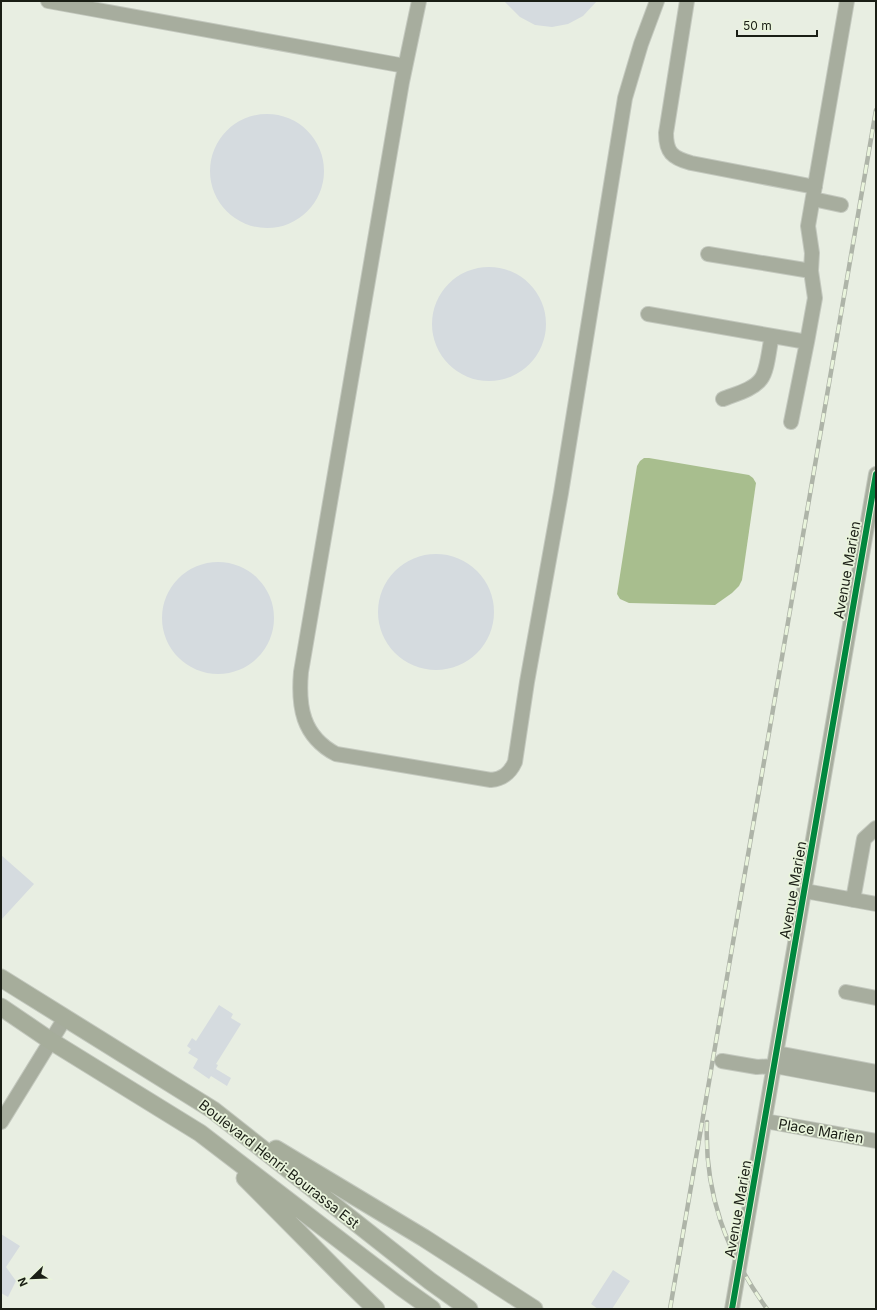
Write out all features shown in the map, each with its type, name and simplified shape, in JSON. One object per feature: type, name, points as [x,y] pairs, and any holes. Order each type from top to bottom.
[{"type":"main road","name":"Boulevard Henri-Bourassa Est","points":[[1,978],[213,1110],[430,1281],[469,1309]]},
{"type":"main road","name":"Boulevard Henri-Bourassa Est","points":[[1,1007],[200,1133],[401,1287],[432,1309]]},
{"type":"main road","points":[[213,1110],[424,1238],[534,1309]]},
{"type":"main road","points":[[200,1133],[376,1309]]},
{"type":"street","points":[[48,1],[405,66]]},
{"type":"street","points":[[419,1],[405,66],[353,360],[304,652],[300,700],[306,725],[319,742],[328,750],[336,754],[490,780],[497,779],[508,774],[515,762],[527,682],[561,493],[625,98],[641,44],[657,1]]},
{"type":"street","points":[[687,1],[666,133],[667,148],[671,154],[676,158],[691,163],[814,193],[841,205]]},
{"type":"street","points":[[791,422],[815,298],[811,271],[812,253],[808,226],[847,1]]},
{"type":"street","points":[[708,254],[811,271]]},
{"type":"street","points":[[648,314],[806,342]]},
{"type":"street","points":[[723,400],[745,390],[762,378],[765,371],[772,336]]},
{"type":"street","name":"Avenue Marien","points":[[732,1309],[876,474]]},
{"type":"street","points":[[853,900],[864,839],[876,828]]},
{"type":"street","points":[[805,891],[876,904]]},
{"type":"street","points":[[846,992],[876,998]]},
{"type":"street","points":[[1,1122],[65,1018]]},
{"type":"street","points":[[722,1061],[758,1067],[776,1060],[876,1072]]},
{"type":"street","points":[[776,1060],[876,1085]]},
{"type":"street","name":"Place Marien","points":[[765,1121],[876,1141]]},
{"type":"shaded area","points":[[644,458],[749,475],[756,483],[742,580],[739,586],[732,593],[715,605],[629,603],[620,599],[617,594],[637,466]]},
{"type":"building","points":[[504,1],[597,1],[583,16],[568,24],[552,27],[535,25],[520,17]]},
{"type":"building","points":[[267,114],[278,115],[289,119],[299,124],[307,131],[314,139],[319,149],[323,160],[323,182],[319,193],[314,203],[307,211],[299,218],[289,223],[278,227],[267,228],[256,227],[245,223],[235,218],[227,211],[220,203],[215,193],[211,182],[210,171],[211,160],[215,149],[220,139],[227,131],[235,124],[245,119],[256,115]]},
{"type":"building","points":[[489,267],[500,268],[511,272],[521,277],[529,284],[536,292],[541,302],[545,313],[545,335],[541,346],[536,356],[529,364],[521,371],[511,376],[500,380],[489,381],[478,380],[467,376],[457,371],[449,364],[442,356],[437,346],[433,335],[432,324],[433,313],[437,302],[442,292],[449,284],[457,277],[467,272],[478,268]]},
{"type":"building","points":[[436,554],[458,558],[477,571],[490,590],[494,612],[490,634],[477,653],[458,666],[436,670],[414,666],[395,653],[382,634],[378,612],[382,590],[395,571],[414,558]]},
{"type":"building","points":[[218,562],[240,566],[258,578],[270,596],[274,618],[270,640],[258,658],[240,670],[218,674],[196,670],[178,658],[166,640],[162,618],[166,596],[178,578],[196,566]]},
{"type":"building","points":[[1,855],[34,884],[1,920]]},
{"type":"building","points":[[219,1005],[233,1014],[231,1018],[241,1024],[216,1064],[218,1065],[216,1069],[231,1078],[227,1086],[211,1076],[209,1079],[193,1068],[198,1059],[188,1053],[191,1049],[187,1046],[192,1038],[196,1041]]},
{"type":"building","points":[[1,1234],[20,1246],[6,1267],[16,1281],[8,1297],[1,1293]]},
{"type":"building","points":[[613,1270],[630,1281],[612,1309],[598,1309],[591,1304]]},
{"type":"railway","points":[[670,1309],[876,110]]},
{"type":"railway","points":[[707,1122],[709,1173],[720,1221],[740,1266],[767,1309]]},
{"type":"cycle path","points":[[732,1309],[876,474]]}]
